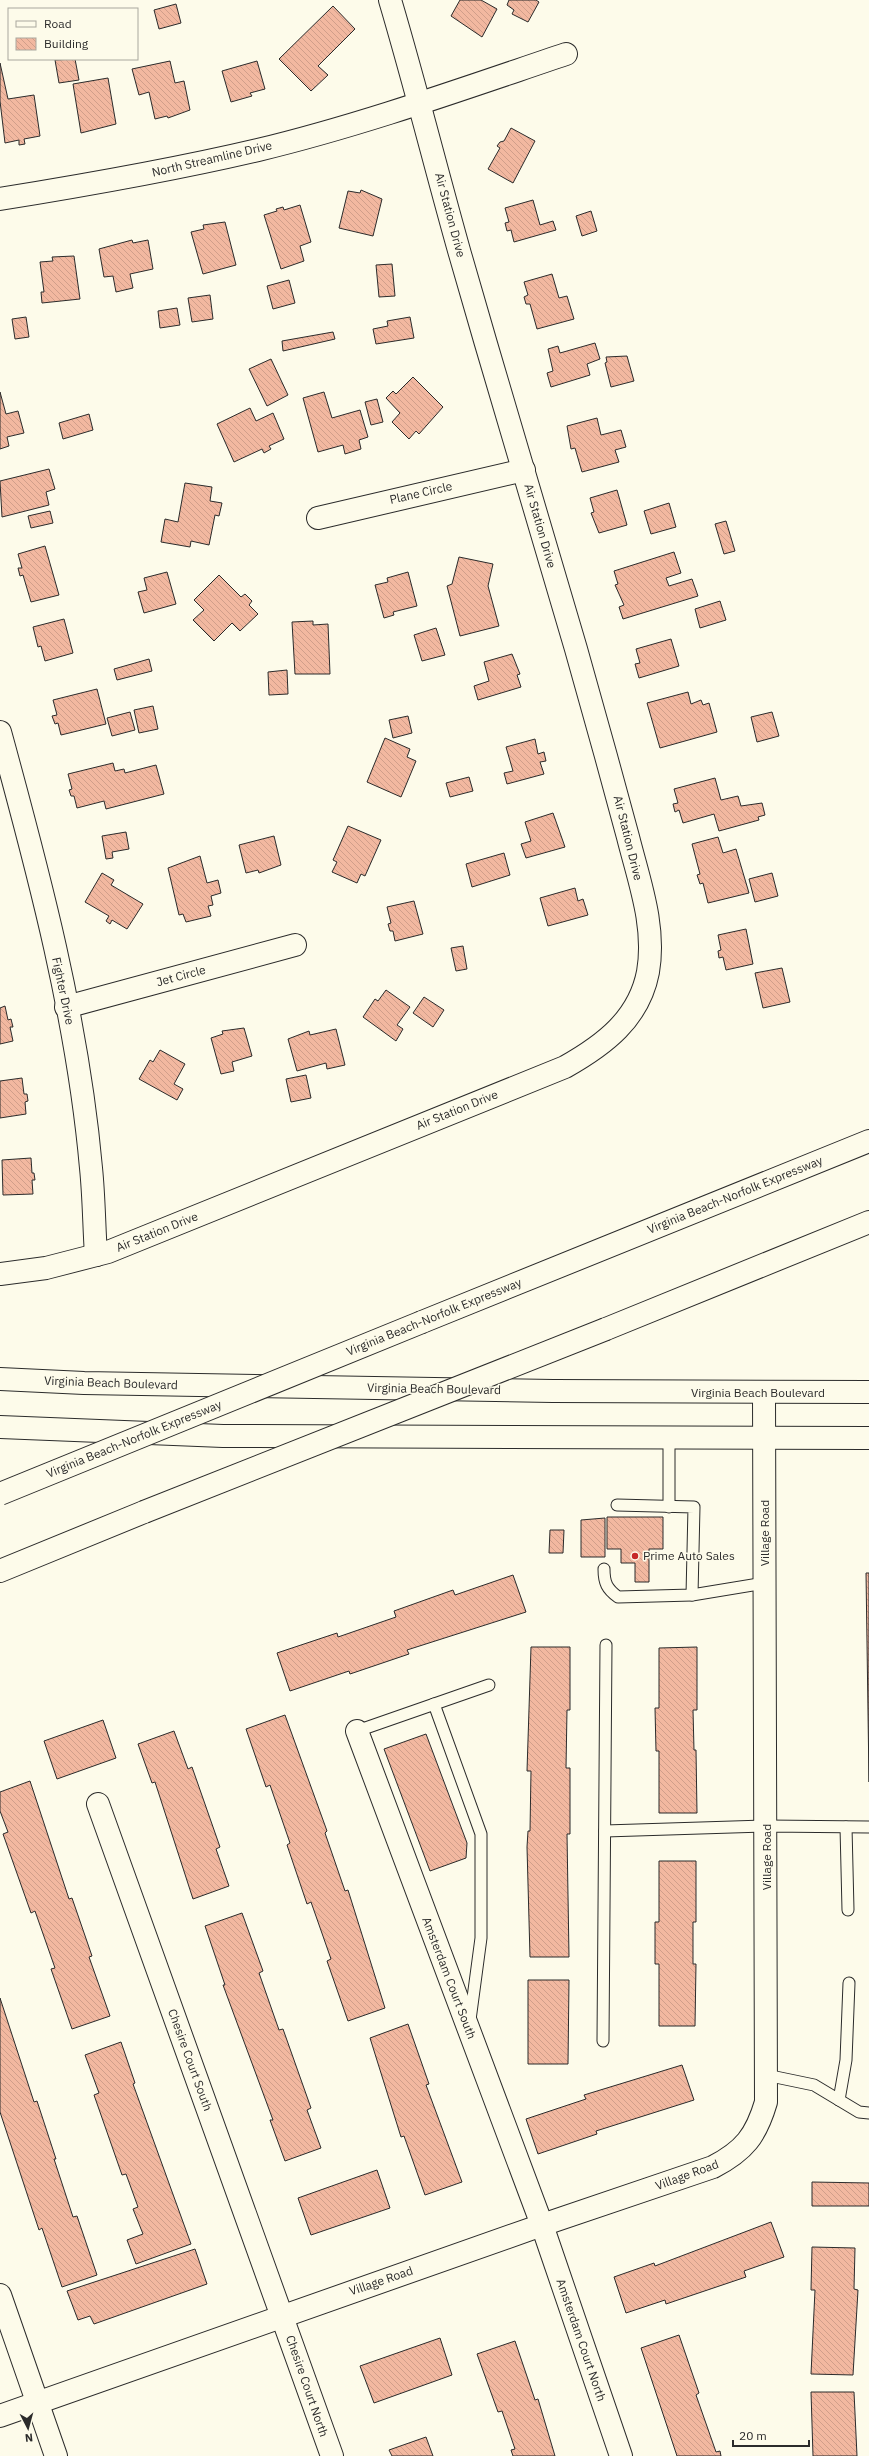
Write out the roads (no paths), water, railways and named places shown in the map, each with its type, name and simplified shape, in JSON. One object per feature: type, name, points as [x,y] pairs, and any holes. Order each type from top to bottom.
[{"type":"main road","name":"Air Station Drive","points":[[0,1274],[46,1268],[96,1256],[565,1068],[596,1049],[623,1026],[640,998],[648,967],[650,948],[648,914],[610,767],[460,252],[421,103],[390,0]]},
{"type":"main road","name":"North Streamline Drive","points":[[0,199],[132,178],[259,150],[421,103],[566,54]]},
{"type":"main road","name":"Plane Circle","points":[[318,518],[524,470]]},
{"type":"main road","name":"Fighter Drive","points":[[0,732],[41,891],[80,1081],[91,1168],[96,1256]]},
{"type":"main road","name":"Jet Circle","points":[[66,1007],[295,945]]},
{"type":"main road","name":"Virginia Beach-Norfolk Expressway","points":[[0,1494],[869,1141]]},
{"type":"main road","points":[[0,1571],[144,1512],[606,1329],[869,1222]]},
{"type":"main road","name":"Virginia Beach Boulevard","points":[[0,1379],[84,1384],[764,1394],[869,1392]]},
{"type":"main road","name":"Village Road","points":[[0,2416],[542,2225],[713,2167],[732,2157],[749,2142],[760,2123],[766,2102],[767,1826],[764,1394]]},
{"type":"main road","points":[[0,1427],[224,1436],[869,1438]]},
{"type":"main road","name":"Amsterdam Court South","points":[[357,1731],[542,2225]]},
{"type":"main road","name":"Chesire Court South","points":[[98,1804],[282,2316]]},
{"type":"main road","name":"Amsterdam Court North","points":[[542,2225],[621,2456]]},
{"type":"main road","points":[[0,2295],[56,2456]]},
{"type":"main road","name":"Chesire Court North","points":[[282,2316],[332,2456]]},
{"type":"lane","points":[[669,1437],[669,1507]]},
{"type":"lane","points":[[617,1505],[694,1507],[692,1595]]},
{"type":"lane","points":[[604,1569],[604,1582],[609,1591],[618,1598],[692,1595],[765,1583]]},
{"type":"lane","points":[[603,2041],[606,1645]]},
{"type":"lane","points":[[357,1731],[489,1685]]},
{"type":"lane","points":[[434,1704],[481,1834],[481,1938],[468,2030]]},
{"type":"lane","points":[[605,1831],[767,1826],[869,1827]]},
{"type":"lane","points":[[846,1827],[848,1910]]},
{"type":"lane","points":[[839,2100],[846,2060],[849,1983]]},
{"type":"lane","points":[[766,2075],[814,2085],[859,2112],[869,2113]]},
{"type":"place","name":"Prime Auto Sales","points":[[635,1556]]}]
